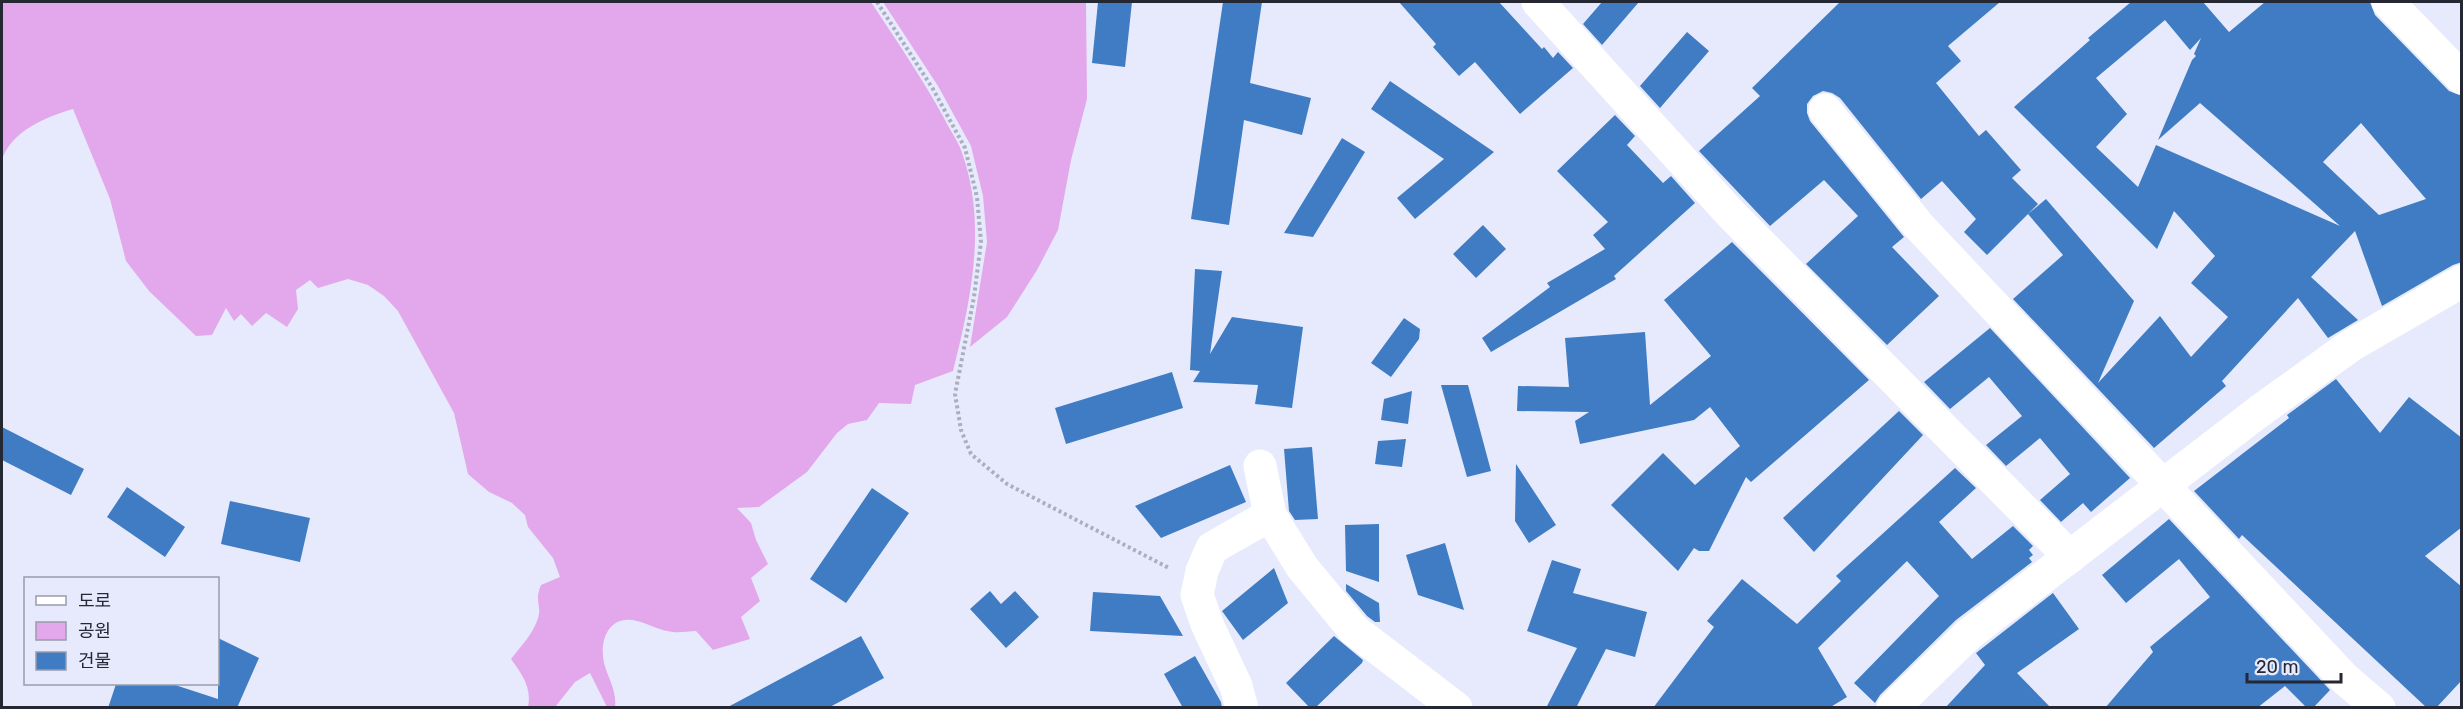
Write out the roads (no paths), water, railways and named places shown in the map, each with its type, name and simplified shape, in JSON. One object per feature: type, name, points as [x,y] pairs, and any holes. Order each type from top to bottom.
[{"type":"street","points":[[1538,2],[1730,213],[2070,557]]},
{"type":"street","points":[[2388,2],[2462,78]]},
{"type":"street","points":[[1825,110],[1918,225],[2345,679],[2379,708]]},
{"type":"street","points":[[1893,708],[1970,634],[2257,413],[2350,346],[2462,281]]},
{"type":"street","points":[[1260,466],[1270,515],[1302,567],[1354,630],[1456,708]]},
{"type":"street","points":[[1242,708],[1236,686],[1207,624],[1197,595],[1212,548],[1270,515]]}]
